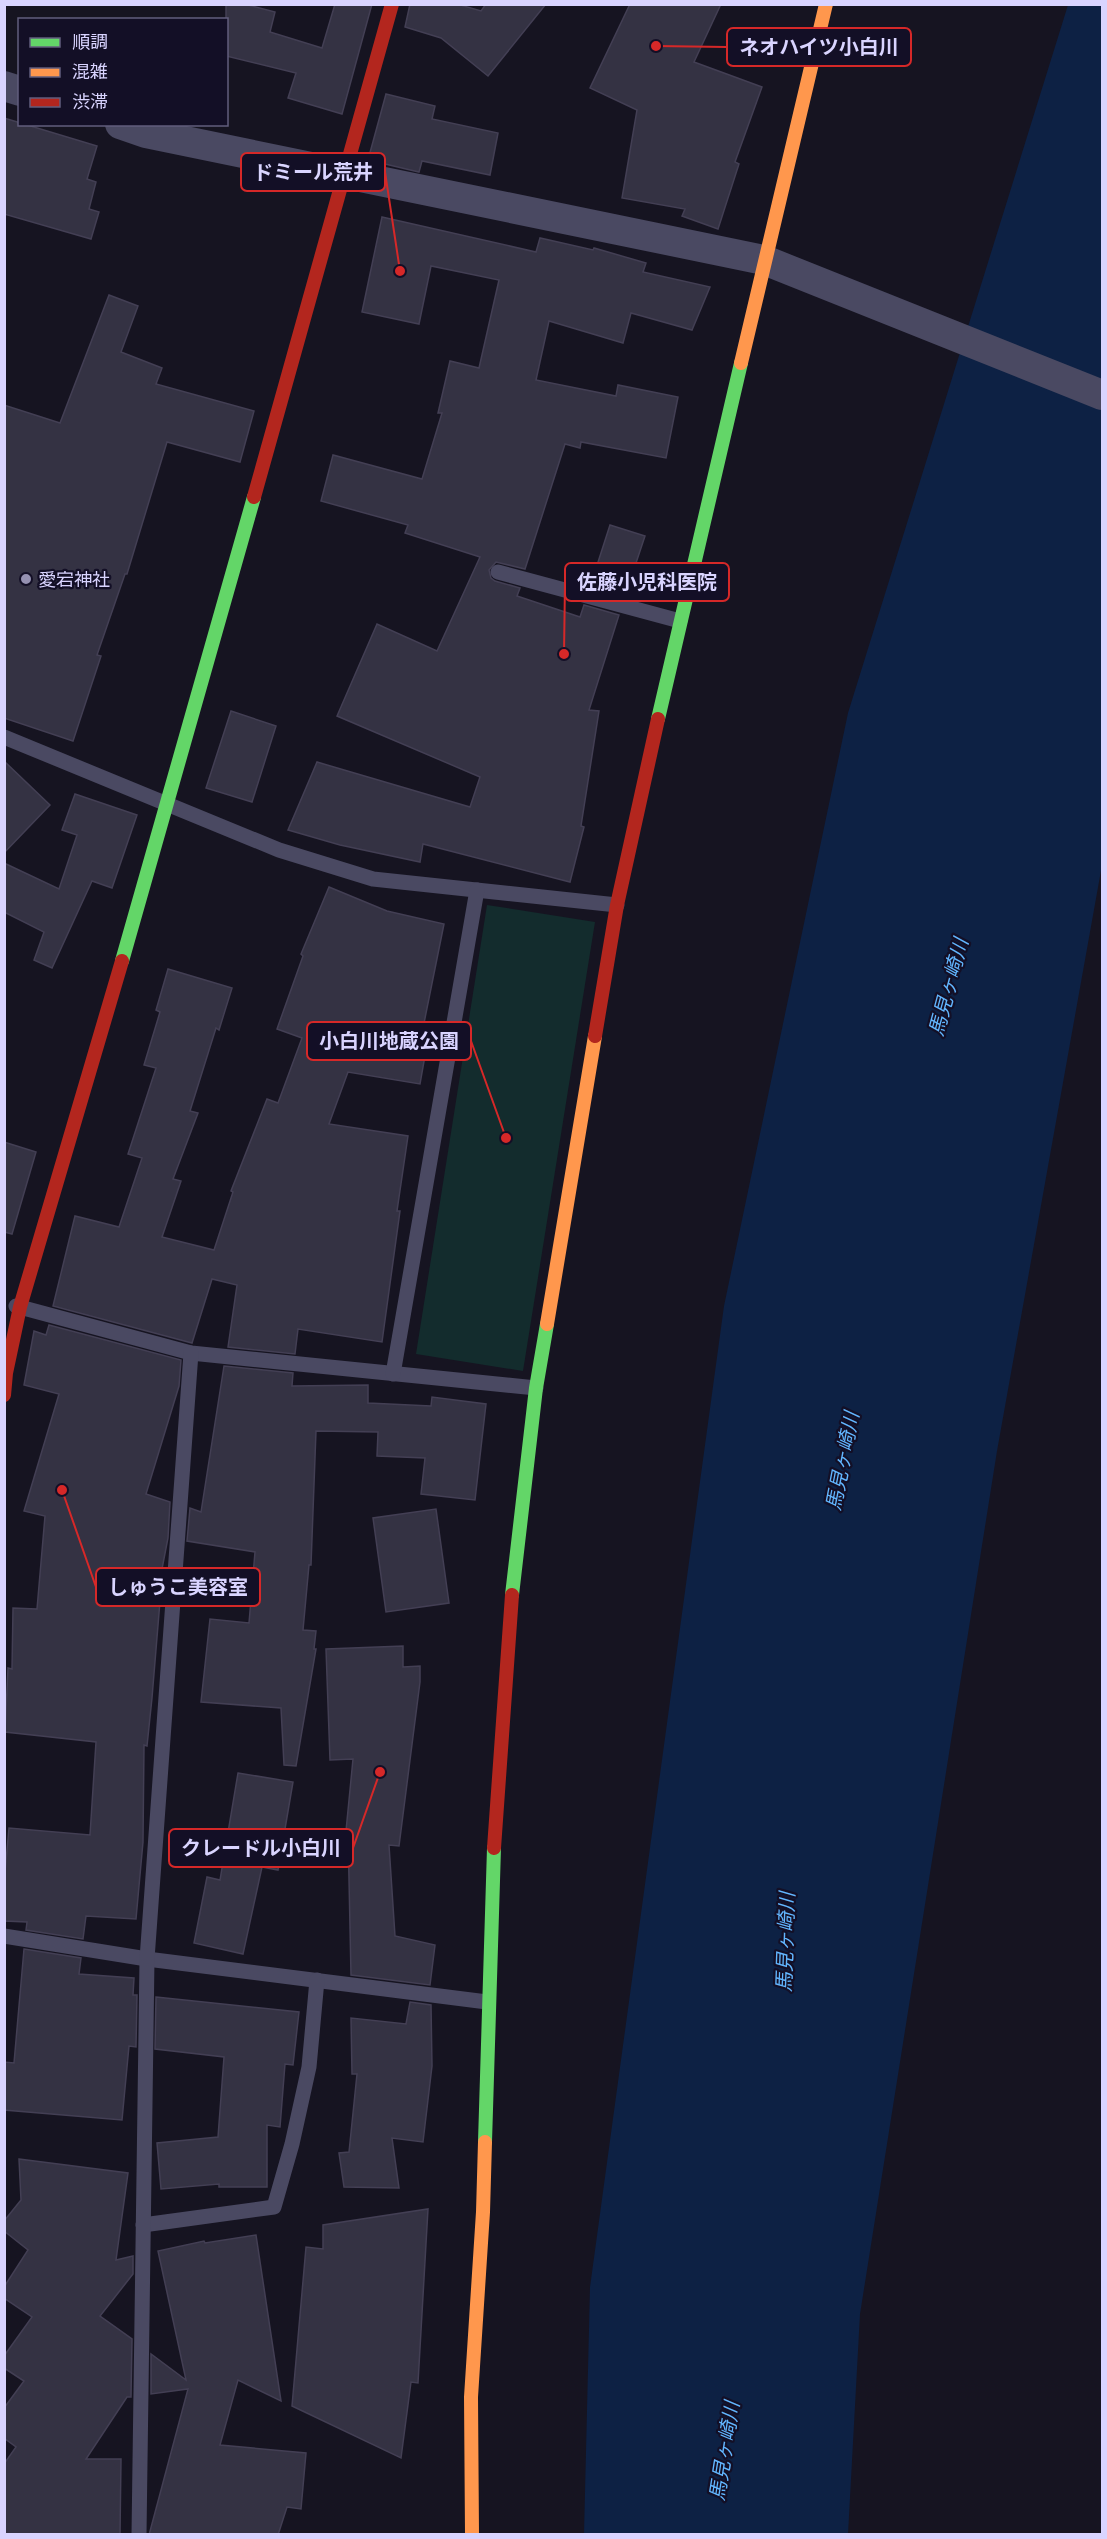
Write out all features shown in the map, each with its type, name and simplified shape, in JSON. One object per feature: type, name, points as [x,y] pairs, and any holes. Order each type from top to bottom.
[{"type":"street","points":[[4,1395],[6,1373],[20,1307],[168,804],[392,4]]},
{"type":"street","points":[[472,2535],[471,2397],[483,2212],[487,2002],[494,1835],[513,1585],[536,1388],[617,904],[680,621],[826,4]]},
{"type":"street","points":[[126,126],[146,133],[764,260],[1102,395]]},
{"type":"lane","points":[[498,572],[680,621]]},
{"type":"lane","points":[[4,737],[279,850],[374,879],[617,904]]},
{"type":"lane","points":[[393,1374],[477,890]]},
{"type":"lane","points":[[4,1303],[191,1353],[536,1388]]},
{"type":"lane","points":[[139,2535],[147,1959],[191,1353]]},
{"type":"lane","points":[[4,1936],[147,1959],[487,2002]]},
{"type":"lane","points":[[143,2225],[274,2207],[292,2144],[309,2067],[317,1980]]},
{"type":"green space","points":[[487,905],[595,922],[523,1371],[416,1354]]},
{"type":"water","name":"馬見ヶ崎川","points":[[1068,5],[1102,5],[1102,865],[997,1451],[860,2314],[848,2534],[584,2534],[590,2287],[724,1306],[848,713]]},
{"type":"building","points":[[226,4],[244,4],[275,12],[270,32],[322,48],[335,4],[372,4],[342,114],[288,98],[296,73],[228,56],[228,18],[226,18]]},
{"type":"building","points":[[410,4],[457,4],[481,11],[486,4],[546,4],[488,76],[441,38],[405,27]]},
{"type":"building","points":[[630,4],[721,4],[694,62],[762,87],[735,162],[739,164],[718,229],[682,216],[685,209],[622,198],[637,110],[590,88]]},
{"type":"building","points":[[386,94],[435,106],[432,119],[498,133],[490,175],[422,161],[419,172],[368,160]]},
{"type":"building","points":[[4,118],[18,122],[18,126],[31,126],[97,146],[87,179],[96,182],[89,209],[99,212],[91,239],[4,214]]},
{"type":"building","points":[[382,217],[536,252],[540,238],[593,250],[594,248],[646,263],[643,272],[710,287],[692,330],[631,313],[623,343],[549,321],[536,380],[616,396],[618,385],[678,397],[666,458],[581,442],[580,448],[565,444],[525,569],[496,562],[489,570],[491,578],[495,581],[520,588],[517,596],[580,617],[584,605],[619,615],[589,710],[599,711],[581,826],[584,827],[570,882],[423,844],[420,862],[340,845],[288,830],[317,762],[470,807],[480,777],[337,716],[377,624],[437,651],[480,557],[405,533],[408,525],[321,501],[333,455],[422,479],[442,413],[438,413],[450,361],[479,368],[499,280],[431,266],[419,324],[362,312]]},
{"type":"building","points":[[109,295],[138,306],[121,352],[162,368],[156,384],[254,411],[240,462],[167,442],[127,574],[125,574],[97,655],[101,656],[73,741],[4,718],[4,405],[60,423]]},
{"type":"building","points":[[610,525],[645,536],[625,596],[590,587]]},
{"type":"building","points":[[231,711],[276,726],[252,802],[206,788]]},
{"type":"building","points":[[4,761],[50,805],[4,853]]},
{"type":"building","points":[[75,794],[137,815],[112,888],[92,881],[52,968],[34,960],[44,932],[4,912],[4,863],[59,889],[77,835],[62,830]]},
{"type":"building","points":[[329,887],[387,911],[444,924],[421,1038],[428,1039],[420,1084],[348,1072],[329,1124],[408,1136],[382,1342],[298,1329],[295,1354],[228,1347],[237,1285],[212,1279],[192,1343],[53,1306],[75,1216],[119,1227],[142,1158],[128,1154],[156,1068],[144,1065],[160,1012],[156,1010],[168,969],[232,988],[219,1030],[216,1028],[190,1111],[198,1113],[173,1179],[181,1181],[162,1237],[214,1250],[233,1192],[231,1191],[267,1099],[278,1103],[302,1038],[277,1029],[303,956],[301,954]]},
{"type":"building","points":[[4,1142],[36,1152],[12,1234],[4,1232]]},
{"type":"building","points":[[49,1325],[181,1360],[179,1386],[146,1494],[170,1502],[168,1538],[156,1600],[160,1601],[152,1698],[147,1746],[144,1745],[143,1842],[136,1919],[86,1916],[83,1939],[26,1930],[27,1922],[4,1921],[4,1883],[9,1828],[90,1835],[96,1742],[5,1732],[8,1668],[12,1669],[13,1608],[37,1609],[45,1516],[24,1511],[59,1394],[24,1385],[34,1331],[46,1335]]},
{"type":"building","points":[[224,1366],[293,1373],[292,1386],[368,1385],[368,1403],[431,1406],[432,1397],[486,1404],[475,1500],[421,1494],[425,1458],[377,1456],[378,1432],[316,1431],[311,1565],[309,1565],[303,1630],[316,1631],[314,1649],[316,1649],[296,1766],[284,1765],[281,1708],[201,1702],[210,1619],[249,1623],[255,1552],[187,1541],[190,1508],[201,1512]]},
{"type":"building","points":[[436,1509],[449,1603],[386,1612],[373,1518]]},
{"type":"building","points":[[403,1646],[403,1667],[420,1666],[420,1682],[399,1846],[389,1845],[395,1936],[435,1945],[430,1985],[351,1975],[348,1831],[346,1831],[353,1759],[330,1760],[326,1649]]},
{"type":"building","points":[[238,1773],[293,1782],[278,1870],[262,1867],[243,1954],[194,1943],[207,1877],[220,1880]]},
{"type":"building","points":[[24,1949],[81,1958],[79,1974],[134,1978],[133,1995],[137,1995],[136,2047],[129,2046],[122,2120],[4,2110],[4,2062],[14,2063]]},
{"type":"building","points":[[156,1997],[299,2012],[293,2065],[285,2064],[280,2127],[267,2125],[267,2187],[219,2187],[219,2184],[161,2189],[157,2143],[218,2137],[224,2057],[155,2049]]},
{"type":"building","points":[[410,2002],[431,2005],[432,2066],[423,2142],[392,2138],[399,2188],[344,2187],[339,2153],[349,2152],[357,2074],[352,2074],[351,2018],[406,2024]]},
{"type":"building","points":[[19,2159],[128,2173],[116,2260],[133,2256],[133,2274],[100,2316],[132,2339],[131,2397],[127,2397],[86,2459],[121,2459],[120,2535],[4,2535],[4,2464],[16,2447],[4,2438],[4,2408],[24,2381],[4,2368],[4,2356],[32,2317],[4,2298],[4,2287],[28,2250],[4,2231],[4,2221],[21,2200]]},
{"type":"building","points":[[428,2209],[418,2383],[411,2382],[401,2458],[292,2406],[306,2247],[323,2249],[323,2225]]},
{"type":"building","points":[[256,2235],[281,2401],[238,2380],[220,2445],[306,2453],[301,2509],[287,2507],[278,2535],[149,2535],[188,2389],[151,2394],[151,2354],[186,2380],[158,2251],[204,2241],[205,2243]]},
{"type":"traffic: fast","points":[[658,719],[741,363]]},
{"type":"traffic: fast","points":[[122,961],[254,497]]},
{"type":"traffic: fast","points":[[512,1595],[536,1388],[547,1324]]},
{"type":"traffic: fast","points":[[485,2142],[494,1848]]},
{"type":"traffic: slow","points":[[741,363],[826,4]]},
{"type":"traffic: slow","points":[[547,1324],[595,1036]]},
{"type":"traffic: slow","points":[[472,2534],[471,2397],[483,2212],[485,2142]]},
{"type":"traffic: jam","points":[[254,497],[392,4]]},
{"type":"traffic: jam","points":[[595,1036],[617,905],[658,719]]},
{"type":"traffic: jam","points":[[4,1395],[6,1373],[20,1307],[122,961]]},
{"type":"traffic: jam","points":[[494,1848],[512,1595]]},
{"type":"place","name":"ネオハイツ小白川","points":[[656,46]]},
{"type":"place","name":"ドミール荒井","points":[[400,271]]},
{"type":"place","name":"愛宕神社","points":[[26,579]]},
{"type":"place","name":"佐藤小児科医院","points":[[564,654]]},
{"type":"place","name":"小白川地蔵公園","points":[[506,1138]]},
{"type":"place","name":"しゅうこ美容室","points":[[62,1490]]},
{"type":"place","name":"クレードル小白川","points":[[380,1772]]}]
